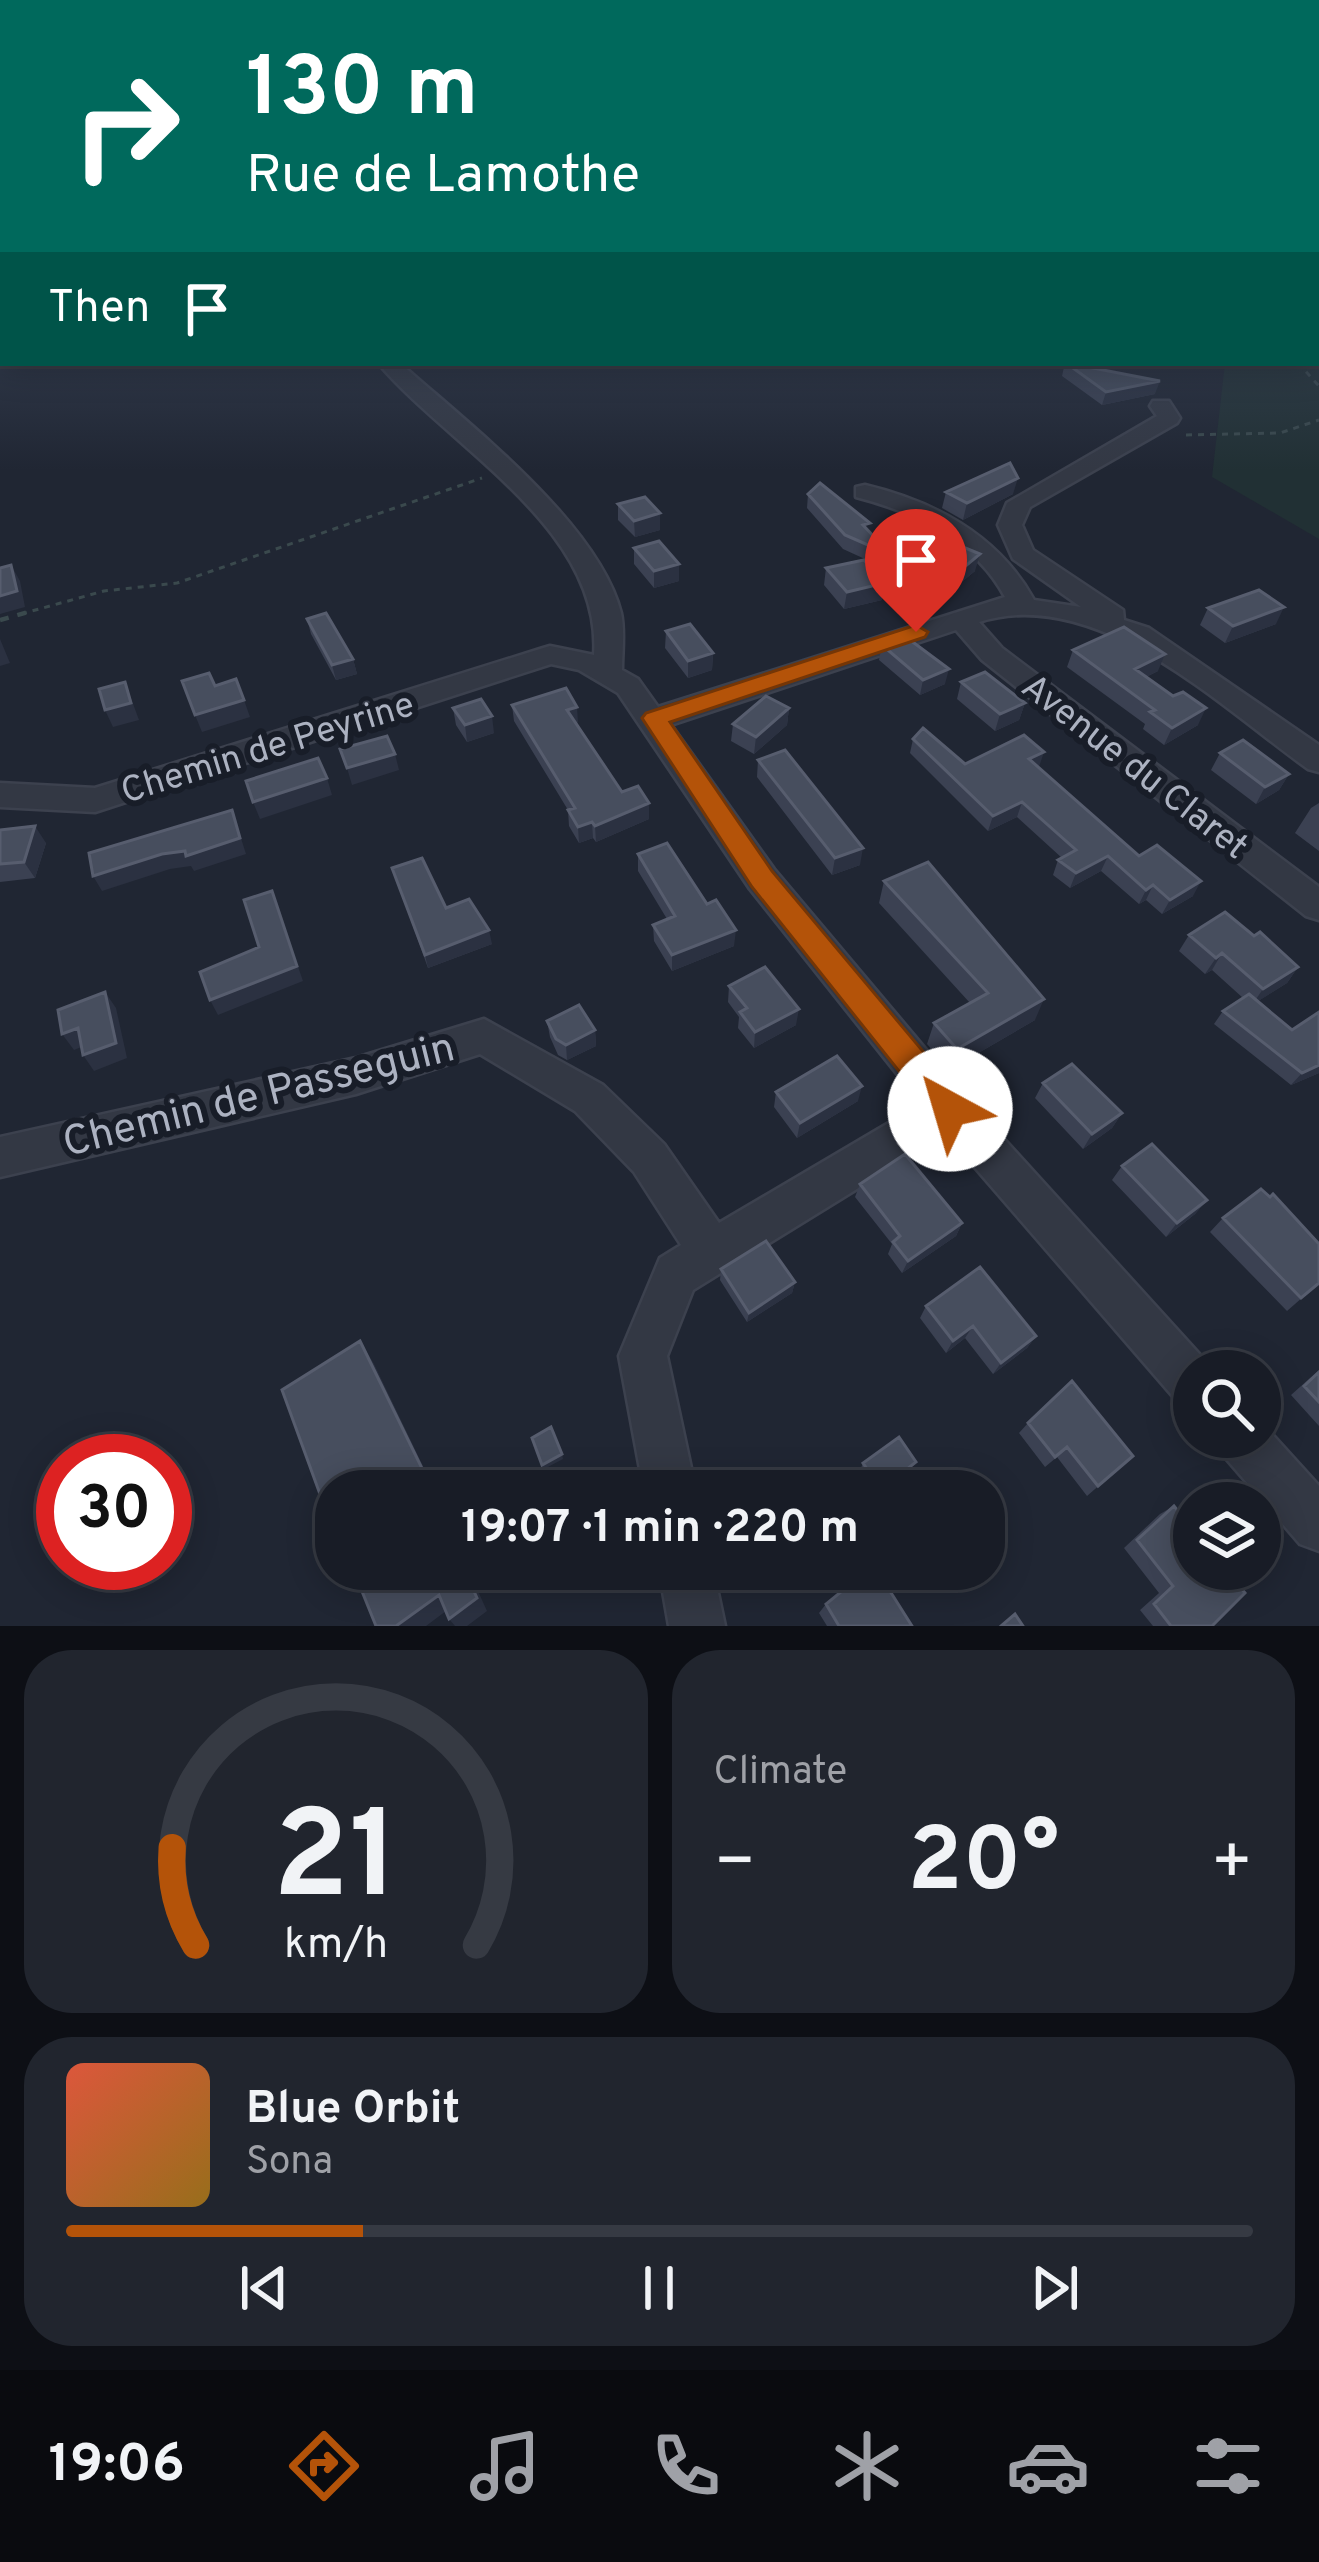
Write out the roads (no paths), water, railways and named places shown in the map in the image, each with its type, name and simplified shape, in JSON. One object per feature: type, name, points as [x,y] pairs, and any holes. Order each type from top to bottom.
[{"type":"street","points":[[391,366],[507,475],[583,558],[608,612],[607,674],[628,686],[655,718],[762,879],[950,1109],[1173,1360]]},
{"type":"street","points":[[1162,406],[1169,418],[1019,502],[1010,525],[1022,554],[1319,761]]},
{"type":"street","points":[[865,492],[894,497],[965,539],[998,564],[1030,608]]},
{"type":"street","points":[[1030,608],[1052,598],[1060,580]]},
{"type":"street","points":[[655,718],[1005,604],[1077,614],[1139,634]]},
{"type":"street","name":"Avenue du Claret","points":[[960,618],[992,654],[1319,906]]},
{"type":"street","name":"Chemin de Peyrine","points":[[0,795],[95,800],[550,655],[586,662],[607,674]]},
{"type":"street","name":"Chemin de Passeguin","points":[[0,1157],[356,1076],[484,1036],[589,1098],[649,1158],[712,1252]]},
{"type":"street","points":[[666,1470],[643,1356],[676,1274],[950,1109]]},
{"type":"street","points":[[1259,1458],[1319,1526]]},
{"type":"street","points":[[690,1590],[698,1626]]}]
